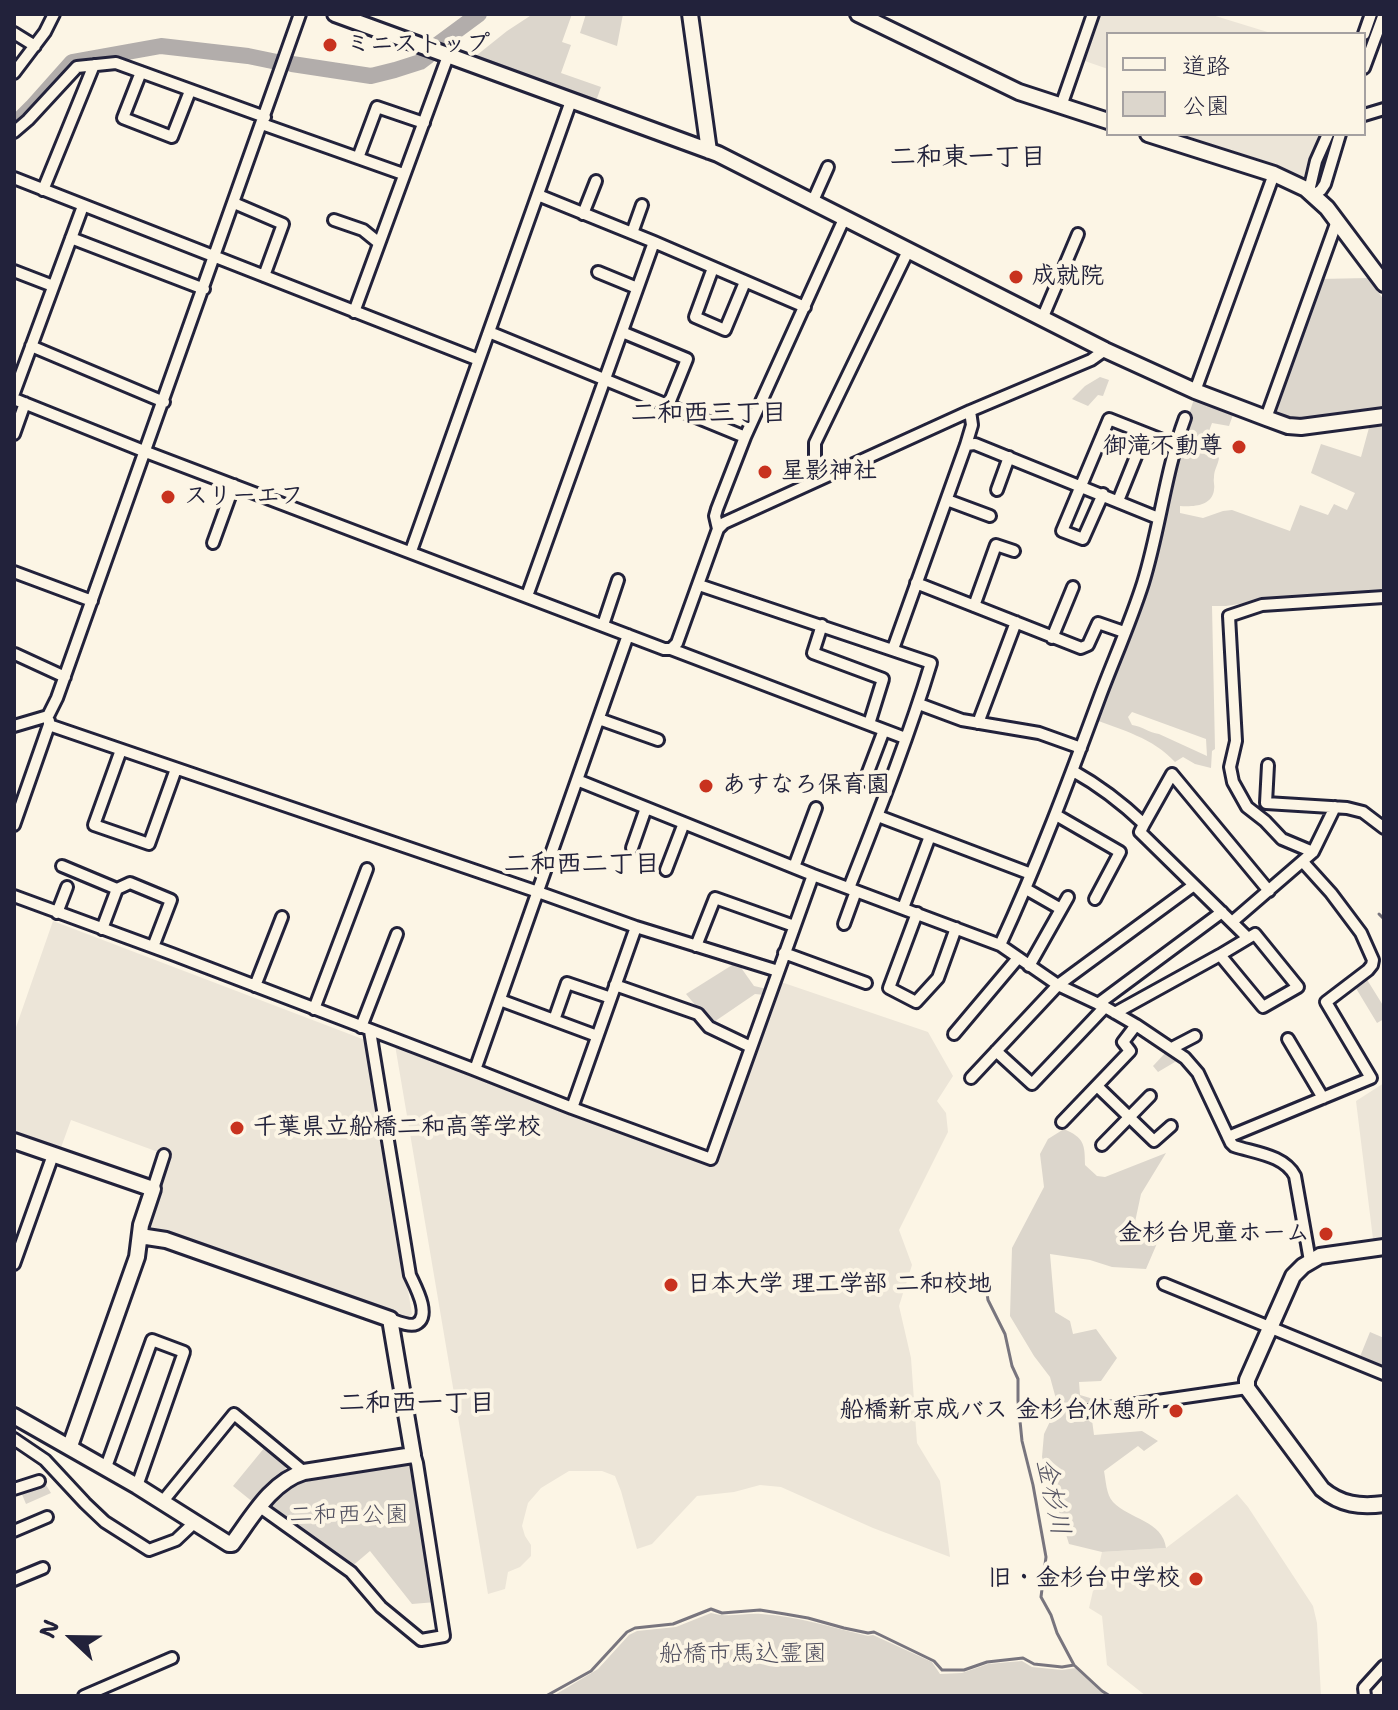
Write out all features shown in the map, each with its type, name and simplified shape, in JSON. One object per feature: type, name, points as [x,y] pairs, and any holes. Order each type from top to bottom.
[{"type":"street","points":[[14,73],[54,14]]},
{"type":"street","points":[[14,825],[300,14]]},
{"type":"street","points":[[335,14],[709,151],[1042,319],[1195,391],[1288,426],[1384,416]]},
{"type":"street","points":[[690,14],[709,151]]},
{"type":"street","points":[[858,14],[995,82],[1106,120]]},
{"type":"street","points":[[1061,106],[1093,14]]},
{"type":"street","points":[[1366,63],[1384,14]]},
{"type":"street","points":[[14,33],[35,46]]},
{"type":"street","points":[[354,312],[448,56]]},
{"type":"street","points":[[14,132],[77,67],[116,63],[403,174]]},
{"type":"street","points":[[43,190],[94,65]]},
{"type":"street","points":[[141,72],[123,118],[172,137],[190,91]]},
{"type":"street","points":[[411,551],[571,101]]},
{"type":"street","points":[[358,158],[377,107],[424,123]]},
{"type":"street","points":[[1154,136],[1288,179],[1311,193],[1337,221],[1384,284]]},
{"type":"street","points":[[1311,193],[1316,161],[1327,136]]},
{"type":"street","points":[[1311,193],[1321,190],[1325,184],[1339,136]]},
{"type":"street","points":[[812,203],[828,167]]},
{"type":"street","points":[[1195,391],[1274,174]]},
{"type":"street","points":[[14,178],[479,360]]},
{"type":"street","points":[[583,214],[596,181]]},
{"type":"street","points":[[538,195],[805,307]]},
{"type":"street","points":[[234,203],[283,224],[264,276]]},
{"type":"street","points":[[632,233],[642,205]]},
{"type":"street","points":[[14,434],[18,399],[30,350],[83,206]]},
{"type":"street","points":[[718,529],[717,509],[745,437],[844,219]]},
{"type":"street","points":[[334,220],[363,230],[379,243]]},
{"type":"street","points":[[1266,418],[1337,221]]},
{"type":"street","points":[[1042,319],[1078,234]]},
{"type":"street","points":[[71,238],[204,289]]},
{"type":"street","points":[[527,596],[654,242]]},
{"type":"street","points":[[818,480],[815,443],[908,251]]},
{"type":"street","points":[[713,268],[695,317],[725,330],[745,282]]},
{"type":"street","points":[[14,271],[53,286]]},
{"type":"street","points":[[598,272],[637,288]]},
{"type":"street","points":[[489,332],[745,437]]},
{"type":"street","points":[[622,332],[687,359],[668,406]]},
{"type":"street","points":[[15,355],[30,350],[164,402]]},
{"type":"street","points":[[671,649],[677,643],[718,529],[724,523],[970,411],[1091,360],[1105,350]]},
{"type":"street","points":[[18,399],[146,452],[905,738]]},
{"type":"street","points":[[893,649],[966,445],[972,425],[970,411]]},
{"type":"street","points":[[1000,945],[1056,815],[1142,586],[1156,540],[1175,445],[1185,418]]},
{"type":"street","points":[[1103,494],[1083,539],[1062,531],[1109,419],[1175,445]]},
{"type":"street","points":[[1118,501],[1145,434]]},
{"type":"street","points":[[966,445],[975,444],[1158,518]]},
{"type":"street","points":[[997,490],[1009,457]]},
{"type":"street","points":[[213,543],[234,485]]},
{"type":"street","points":[[947,500],[990,516]]},
{"type":"street","points":[[974,606],[996,545],[1014,551]]},
{"type":"street","points":[[14,572],[92,601]]},
{"type":"street","points":[[603,625],[618,580]]},
{"type":"street","points":[[916,583],[1052,638],[1085,648],[1098,623],[1124,632]]},
{"type":"street","points":[[699,585],[931,663],[853,889],[844,924]]},
{"type":"street","points":[[1052,638],[1073,587]]},
{"type":"street","points":[[1313,852],[1282,839],[1247,807],[1233,782],[1230,767],[1236,741],[1229,616],[1262,605],[1384,597]]},
{"type":"street","points":[[978,723],[1016,622]]},
{"type":"street","points":[[822,625],[813,653],[883,679],[869,724]]},
{"type":"street","points":[[473,1069],[628,635]]},
{"type":"street","points":[[15,654],[65,677]]},
{"type":"street","points":[[919,704],[962,720],[1039,733],[1081,748]]},
{"type":"street","points":[[599,719],[658,740]]},
{"type":"street","points":[[14,726],[49,720],[176,769],[636,927],[778,971]]},
{"type":"street","points":[[884,730],[865,780],[887,789]]},
{"type":"street","points":[[121,750],[94,825],[149,844],[176,769]]},
{"type":"street","points":[[1268,765],[1266,803],[1359,810],[1384,828]]},
{"type":"street","points":[[1073,771],[1120,801],[1144,824]]},
{"type":"street","points":[[1248,938],[1140,832],[1172,774],[1269,891]]},
{"type":"street","points":[[577,780],[813,875],[1000,945],[1058,985],[1101,1005],[1172,1048],[1198,1073],[1234,1146],[1280,1160],[1290,1167],[1295,1176],[1310,1261]]},
{"type":"street","points":[[1232,922],[1313,852],[1335,807]]},
{"type":"street","points":[[632,848],[646,808]]},
{"type":"street","points":[[794,867],[816,808]]},
{"type":"street","points":[[1056,815],[1120,852],[1095,899]]},
{"type":"street","points":[[878,816],[1031,874]]},
{"type":"street","points":[[666,870],[684,823]]},
{"type":"street","points":[[903,908],[930,836]]},
{"type":"street","points":[[1228,1137],[1371,1078],[1326,1002],[1368,970],[1373,960],[1361,933],[1303,862]]},
{"type":"street","points":[[62,866],[117,889]]},
{"type":"street","points":[[314,1009],[367,869]]},
{"type":"street","points":[[14,896],[711,1159],[813,875]]},
{"type":"street","points":[[102,929],[117,889],[130,883],[171,900],[153,947]]},
{"type":"street","points":[[971,1078],[1058,985],[1194,885]]},
{"type":"street","points":[[57,913],[67,887]]},
{"type":"street","points":[[1026,889],[1061,909]]},
{"type":"street","points":[[1029,966],[1068,897]]},
{"type":"street","points":[[696,946],[715,898],[794,926]]},
{"type":"street","points":[[996,1051],[1032,1084],[1101,1005],[1222,912]]},
{"type":"street","points":[[917,913],[889,988],[916,1002],[938,978],[956,928]]},
{"type":"street","points":[[255,986],[282,917]]},
{"type":"street","points":[[572,1108],[636,927]]},
{"type":"street","points":[[140,1236],[166,1240],[415,1325],[423,1306],[410,1275],[366,1029],[397,934]]},
{"type":"street","points":[[1115,1013],[1255,934],[1298,987],[1263,1007],[1220,955]]},
{"type":"street","points":[[784,953],[866,983]]},
{"type":"street","points":[[954,1034],[1018,958]]},
{"type":"street","points":[[554,1020],[567,983],[611,998]]},
{"type":"street","points":[[615,985],[698,1014],[709,1027],[751,1047]]},
{"type":"street","points":[[500,1000],[597,1036]]},
{"type":"street","points":[[1062,1122],[1130,1051],[1123,1042],[1136,1025]]},
{"type":"street","points":[[1172,1048],[1195,1036]]},
{"type":"street","points":[[1288,1039],[1323,1098]]},
{"type":"street","points":[[1097,1086],[1154,1141],[1171,1126]]},
{"type":"street","points":[[1102,1145],[1150,1096]]},
{"type":"street","points":[[14,1141],[153,1189]]},
{"type":"street","points":[[14,1264],[53,1155]]},
{"type":"street","points":[[70,1446],[137,1257],[141,1225],[164,1155]]},
{"type":"street","points":[[1384,1247],[1328,1254],[1310,1261],[1293,1276],[1247,1380],[1247,1388],[1322,1489],[1343,1502],[1384,1504]]},
{"type":"street","points":[[1164,1284],[1384,1374]]},
{"type":"street","points":[[260,1507],[351,1572],[381,1607],[421,1640],[444,1636],[417,1463],[390,1319]]},
{"type":"street","points":[[106,1467],[152,1340],[184,1352],[137,1486]]},
{"type":"street","points":[[1082,1412],[1247,1388]]},
{"type":"street","points":[[163,1501],[234,1414],[304,1472]]},
{"type":"street","points":[[14,1416],[106,1467],[232,1544],[281,1483],[304,1472],[409,1457],[414,1453]]},
{"type":"street","points":[[14,1439],[45,1460],[105,1522],[149,1550],[176,1540],[195,1522]]},
{"type":"street","points":[[14,1489],[39,1481]]},
{"type":"street","points":[[14,1531],[47,1517]]},
{"type":"street","points":[[14,1580],[43,1568]]},
{"type":"street","points":[[84,1696],[172,1658]]},
{"type":"street","points":[[1365,1696],[1364,1688],[1384,1666]]},
{"type":"shaded area","points":[[1095,14],[1209,14],[1268,32],[1106,32],[1106,68],[1079,59]]},
{"type":"shaded area","points":[[1186,136],[1324,136],[1310,173],[1304,177],[1278,165]]},
{"type":"shaded area","name":"千葉県立船橋二和高等学校","points":[[53,921],[365,1040],[412,1314],[406,1319],[165,1235],[148,1232],[145,1228],[169,1156],[71,1120],[59,1153],[14,1136],[14,1033]]},
{"type":"shaded area","name":"日本大学 理工学部 二和校地","points":[[778,981],[928,1032],[953,1076],[937,1101],[946,1113],[948,1132],[899,1230],[912,1265],[899,1306],[911,1358],[917,1443],[940,1481],[950,1557],[873,1528],[781,1487],[760,1485],[734,1492],[697,1496],[652,1544],[637,1549],[615,1476],[602,1471],[569,1471],[541,1488],[528,1503],[522,1526],[531,1545],[531,1556],[520,1567],[508,1572],[505,1589],[488,1594],[395,1045],[714,1164]]},
{"type":"shaded area","points":[[1384,1083],[1384,1238],[1373,1239],[1356,1101]]},
{"type":"shaded area","name":"旧・金杉台中学校","points":[[1237,1494],[1313,1606],[1317,1623],[1321,1696],[1146,1696],[1107,1665],[1102,1616],[1089,1608],[1102,1552],[1166,1548]]},
{"type":"green space","points":[[533,14],[572,14],[562,42],[571,45],[561,73],[601,87],[595,104],[472,59]]},
{"type":"green space","points":[[586,14],[623,14],[617,46],[580,33]]},
{"type":"green space","points":[[1368,278],[1384,300],[1384,408],[1315,418],[1273,414],[1320,279]]},
{"type":"green space","points":[[1100,377],[1109,380],[1103,396],[1098,395],[1088,406],[1072,399],[1085,386]]},
{"type":"green space","points":[[1195,396],[1234,412],[1229,426],[1212,423],[1205,442],[1219,458],[1210,499],[1201,504],[1180,506],[1180,513],[1203,518],[1232,510],[1290,531],[1300,505],[1328,515],[1334,504],[1347,510],[1355,493],[1311,473],[1321,444],[1361,457],[1370,424],[1384,422],[1384,592],[1278,598],[1212,606],[1215,749],[1212,751],[1211,768],[1183,757],[1175,762],[1147,741],[1093,719],[1119,650]],"holes":[[[1132,712],[1206,739],[1207,756],[1132,725],[1128,717]]]},
{"type":"green space","points":[[737,962],[754,986],[767,989],[765,995],[755,994],[711,1024],[686,994]]},
{"type":"green space","points":[[1366,978],[1384,1007],[1384,1019],[1377,1023],[1354,985]]},
{"type":"green space","points":[[1168,1050],[1180,1059],[1158,1072],[1153,1066]]},
{"type":"green space","points":[[1064,1129],[1079,1139],[1084,1147],[1085,1165],[1097,1176],[1105,1177],[1166,1153],[1141,1194],[1135,1222],[1158,1241],[1146,1269],[1112,1267],[1050,1254],[1055,1312],[1070,1321],[1073,1334],[1096,1329],[1117,1358],[1101,1381],[1079,1382],[1080,1395],[1100,1401],[1080,1404],[1082,1421],[1092,1420],[1094,1435],[1142,1431],[1158,1441],[1144,1451],[1138,1446],[1104,1471],[1109,1495],[1120,1508],[1159,1532],[1166,1548],[1102,1552],[1069,1544],[1042,1457],[1044,1434],[1055,1411],[1056,1399],[1050,1377],[1010,1316],[1012,1248],[1044,1187],[1040,1154],[1048,1139]]},
{"type":"green space","points":[[1370,1332],[1384,1338],[1384,1370],[1359,1359]]},
{"type":"green space","points":[[265,1447],[286,1465],[285,1473],[254,1503],[233,1486]]},
{"type":"green space","name":"二和西公園","points":[[414,1463],[436,1602],[412,1604],[370,1551],[350,1568],[268,1508],[292,1484]]},
{"type":"green space","points":[[46,1485],[51,1493],[26,1504],[21,1492]]},
{"type":"green space","name":"船橋市馬込霊園","points":[[711,1613],[775,1615],[873,1635],[932,1662],[940,1674],[962,1673],[988,1664],[1022,1661],[1032,1667],[1076,1668],[1108,1696],[553,1696],[598,1669],[629,1635],[637,1631],[676,1627]]},
{"type":"waterway","points":[[437,45],[479,14]]},
{"type":"waterway","points":[[14,125],[72,62],[161,46],[277,62]]},
{"type":"waterway","points":[[292,64],[371,76],[420,62],[428,56]]},
{"type":"waterway","points":[[1379,914],[1384,919]]},
{"type":"waterway","name":"金杉川","points":[[986,1287],[988,1300],[1005,1334],[1018,1379],[1022,1441],[1046,1557],[1041,1597],[1074,1665],[1110,1696]]},
{"type":"waterway","points":[[546,1696],[591,1671],[627,1632],[635,1628],[673,1624],[711,1609],[722,1613],[760,1610],[874,1632],[934,1661],[942,1670],[964,1670],[987,1662],[1023,1658],[1034,1664],[1074,1665]]},
{"type":"place","name":"ミニストップ","points":[[330,45]]},
{"type":"place","name":"成就院","points":[[1016,277]]},
{"type":"place","name":"御滝不動尊","points":[[1239,447]]},
{"type":"place","name":"星影神社","points":[[765,472]]},
{"type":"place","name":"スリーエフ","points":[[168,497]]},
{"type":"place","name":"あすなろ保育園","points":[[706,786]]},
{"type":"place","name":"千葉県立船橋二和高等学校","points":[[237,1128]]},
{"type":"place","name":"金杉台児童ホーム","points":[[1326,1234]]},
{"type":"place","name":"日本大学 理工学部 二和校地","points":[[671,1285]]},
{"type":"place","name":"船橋新京成バス 金杉台休憩所","points":[[1176,1411]]},
{"type":"place","name":"旧・金杉台中学校","points":[[1196,1579]]},
{"type":"district","name":"二和東一丁目","points":[[968,158]]},
{"type":"district","name":"二和西三丁目","points":[[709,414]]},
{"type":"district","name":"二和西二丁目","points":[[582,865]]},
{"type":"district","name":"二和西一丁目","points":[[417,1404]]}]
